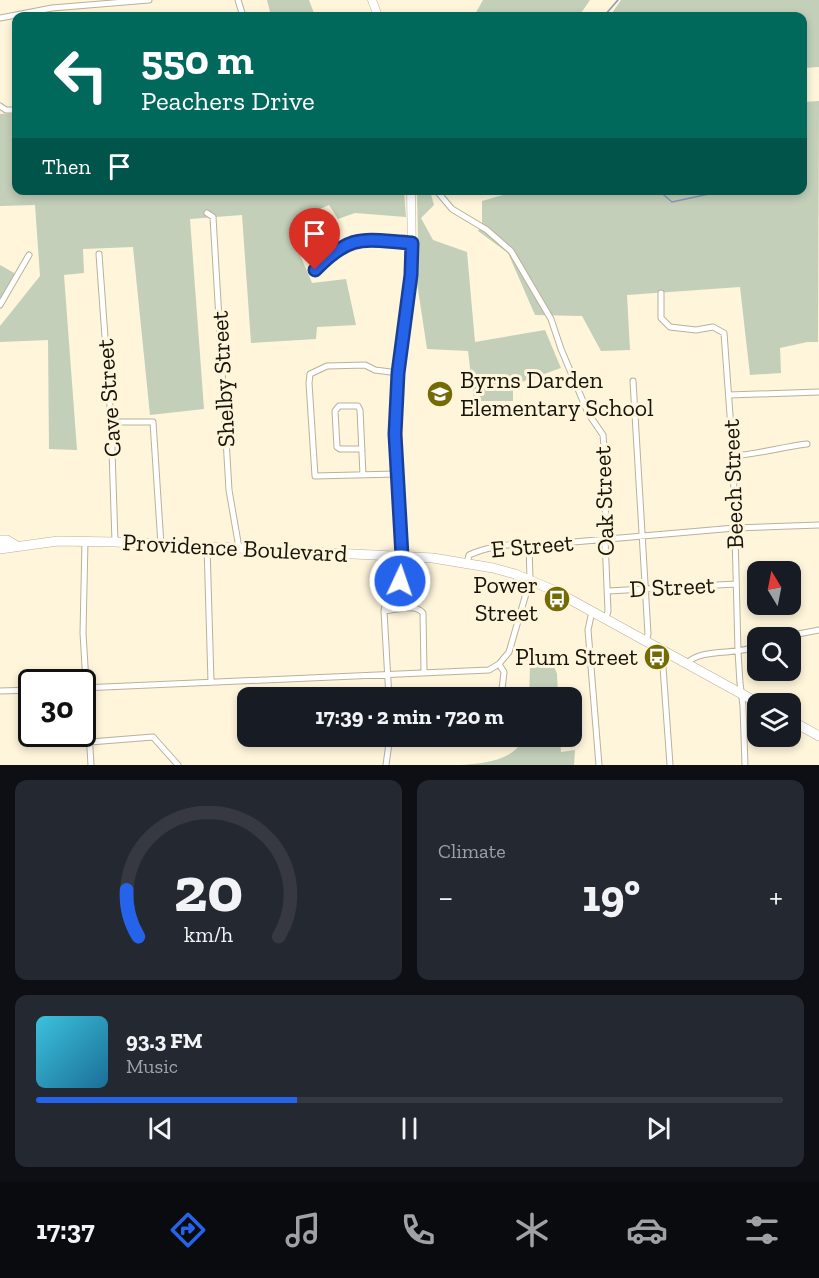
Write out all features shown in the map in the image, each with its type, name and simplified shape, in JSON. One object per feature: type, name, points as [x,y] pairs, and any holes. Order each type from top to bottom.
[{"type":"highway","points":[[0,540],[7,540],[17,546]]},
{"type":"highway","name":"Providence Boulevard","points":[[0,549],[85,541],[115,542],[433,558],[493,568],[530,580],[606,618],[747,696]]},
{"type":"highway","points":[[801,726],[819,736]]},
{"type":"main road","points":[[402,556],[395,434],[398,373],[411,275],[411,195]]},
{"type":"street","points":[[37,12],[52,8],[149,0]]},
{"type":"street","name":"Oak Street","points":[[440,195],[452,209],[488,230],[511,251],[551,319],[561,350],[588,413],[603,435],[606,472],[605,539],[608,591],[606,618]]},
{"type":"street","name":"Shelby Street","points":[[207,213],[213,217],[229,490],[239,548]]},
{"type":"street","points":[[315,270],[335,250],[350,242],[359,240],[412,243]]},
{"type":"street","name":"Cave Street","points":[[99,254],[111,422],[115,542]]},
{"type":"street","points":[[0,305],[29,255]]},
{"type":"street","name":"Beech Street","points":[[660,292],[661,318],[670,327],[696,330],[713,327],[724,333],[733,456],[738,651],[745,765]]},
{"type":"street","points":[[396,474],[315,476],[310,374],[327,366],[365,365],[375,370],[398,373]]},
{"type":"street","points":[[633,381],[648,634],[646,640]]},
{"type":"street","points":[[729,395],[819,392]]},
{"type":"street","points":[[362,449],[340,449],[338,447],[335,411],[339,406],[358,406],[360,410],[362,449],[363,475]]},
{"type":"street","points":[[111,422],[152,420],[155,425],[161,544]]},
{"type":"street","points":[[733,456],[762,454],[779,447],[807,444]]},
{"type":"street","name":"E Street","points":[[467,563],[469,555],[481,549],[735,528],[819,525]]},
{"type":"street","points":[[84,669],[85,541]]},
{"type":"street","points":[[96,687],[489,670],[500,664],[509,652],[530,580],[530,544]]},
{"type":"street","points":[[207,546],[211,682]]},
{"type":"street","points":[[389,687],[384,611],[386,601],[400,581],[402,556]]},
{"type":"street","name":"D Street","points":[[608,591],[736,584]]},
{"type":"street","points":[[384,611],[415,608],[420,609],[423,613],[424,672]]},
{"type":"street","points":[[592,611],[588,630],[599,765]]},
{"type":"street","points":[[801,634],[819,630]]},
{"type":"street","points":[[686,664],[693,657],[747,651]]},
{"type":"street","points":[[667,653],[663,667],[670,765]]},
{"type":"street","points":[[500,664],[504,672],[502,687]]},
{"type":"street","points":[[0,692],[18,691]]},
{"type":"street","points":[[96,742],[153,737],[178,765]]},
{"type":"street","points":[[90,747],[91,765]]},
{"type":"street","points":[[386,765],[388,747]]},
{"type":"green space","points":[[267,0],[309,0],[314,12],[270,12]]},
{"type":"green space","points":[[483,0],[590,0],[582,12],[476,12]]},
{"type":"green space","points":[[621,0],[819,0],[819,67],[807,68],[807,12],[613,12]]},
{"type":"green space","points":[[819,101],[818,342],[780,348],[781,373],[750,375],[740,287],[627,295],[630,350],[601,351],[582,316],[535,315],[508,253],[478,231],[482,224],[482,201],[503,195],[807,195],[807,102]]},
{"type":"green space","points":[[12,113],[12,195],[404,195],[406,217],[355,213],[338,219],[329,205],[313,212],[324,229],[296,245],[312,283],[346,279],[356,325],[317,327],[316,339],[251,343],[242,215],[190,219],[204,409],[150,415],[133,247],[83,249],[84,273],[64,275],[77,450],[49,449],[48,340],[0,342],[0,326],[40,276],[35,205],[0,206],[0,114]]},
{"type":"green space","points":[[417,195],[431,195],[434,205],[421,218],[433,240],[467,252],[475,342],[545,330],[561,368],[513,385],[513,401],[474,401],[468,351],[427,349],[416,276]]},
{"type":"green space","points":[[0,265],[16,274],[0,299]]},
{"type":"green space","points":[[542,661],[554,666],[558,687],[529,687],[530,667]]},
{"type":"green space","points":[[517,747],[561,747],[561,752],[575,750],[574,765],[460,765],[497,760]]},
{"type":"waterway","points":[[608,12],[618,0]]},
{"type":"waterway","points":[[664,195],[672,202],[704,195]]},
{"type":"place","name":"Byrns Darden Elementary School","points":[[440,394]]},
{"type":"place","name":"Power Street","points":[[557,599]]},
{"type":"place","name":"Plum Street","points":[[657,657]]},
{"type":"route","points":[[315,270],[335,250],[350,242],[359,240],[412,243],[411,275],[398,373],[395,434],[402,556],[400,581]]}]
